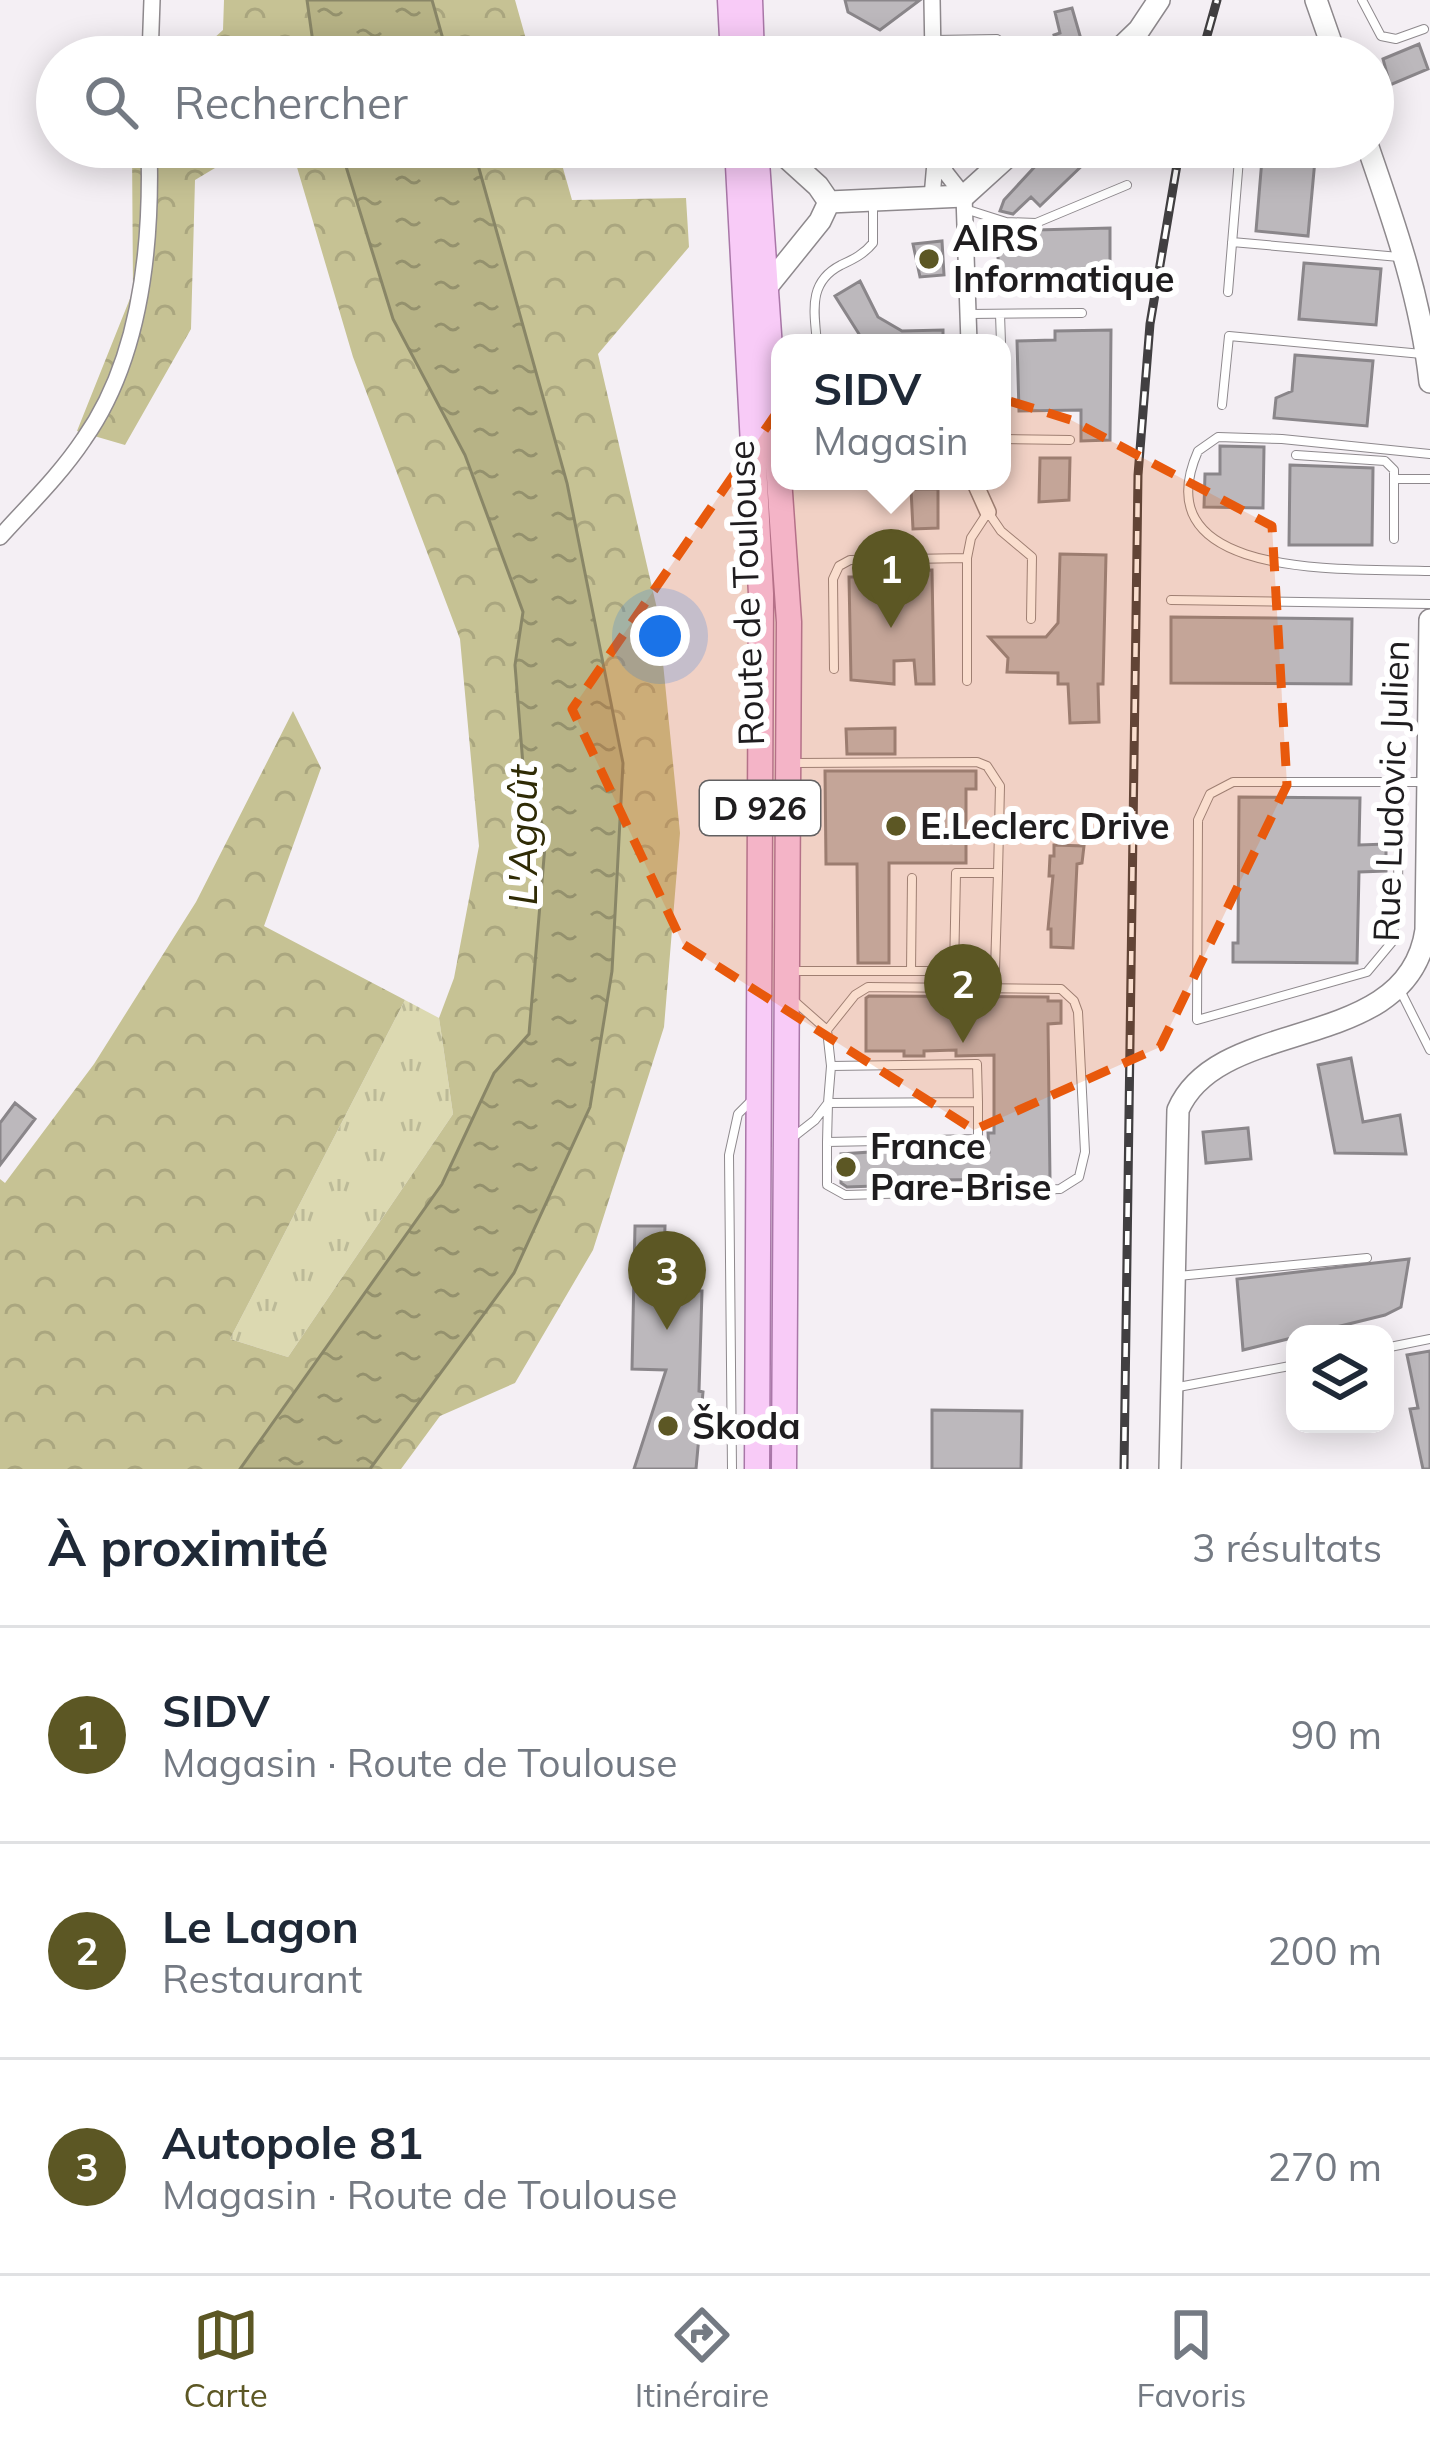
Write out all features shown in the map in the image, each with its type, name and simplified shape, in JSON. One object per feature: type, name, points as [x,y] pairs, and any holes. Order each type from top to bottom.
[{"type":"main road","points":[[730,0],[732,36]]},
{"type":"main road","points":[[750,0],[751,36]]},
{"type":"main road","points":[[1133,36],[1159,0]]},
{"type":"main road","points":[[1316,0],[1329,36]]},
{"type":"main road","name":"Route de Toulouse","points":[[738,168],[761,594],[757,1469]]},
{"type":"main road","name":"Route de Toulouse","points":[[758,168],[771,361]]},
{"type":"main road","points":[[798,168],[829,202]]},
{"type":"main road","points":[[829,202],[932,197],[965,202],[998,168]]},
{"type":"main road","points":[[1375,168],[1407,258],[1430,382]]},
{"type":"main road","points":[[766,288],[820,221],[829,202]]},
{"type":"main road","name":"Route de Toulouse","points":[[780,490],[789,622],[784,1469]]},
{"type":"main road","name":"Rue Ludovic Julien","points":[[1170,1469],[1174,1129],[1185,1094],[1211,1070],[1365,1009],[1399,988],[1415,968],[1424,944],[1430,620]]},
{"type":"street","points":[[150,36],[152,0]]},
{"type":"street","points":[[932,0],[933,36]]},
{"type":"street","points":[[0,537],[84,440],[116,376],[147,254],[149,168]]},
{"type":"street","points":[[932,197],[934,168]]},
{"type":"street","points":[[944,168],[965,202],[969,334]]},
{"type":"street","points":[[978,490],[988,512]]},
{"type":"lane","points":[[1361,0],[1381,36]]},
{"type":"lane","points":[[1394,39],[1424,28]]},
{"type":"lane","points":[[1228,292],[1238,168]]},
{"type":"lane","points":[[965,202],[1006,222],[1036,223],[1127,185]]},
{"type":"lane","points":[[817,334],[817,286],[873,243],[873,200]]},
{"type":"lane","points":[[1232,242],[1407,258]]},
{"type":"lane","points":[[968,314],[1082,313]]},
{"type":"lane","points":[[1000,314],[1001,334]]},
{"type":"lane","points":[[1222,405],[1229,336],[1427,354]]},
{"type":"lane","points":[[1430,454],[1218,437],[1198,451],[1188,489],[1196,523],[1235,553],[1317,566],[1430,571]]},
{"type":"lane","points":[[1011,439],[1070,440]]},
{"type":"lane","points":[[1297,455],[1385,461],[1394,470],[1394,539]]},
{"type":"lane","points":[[1394,479],[1430,479]]},
{"type":"lane","points":[[967,681],[967,558],[971,538],[988,512],[1000,531],[1032,557],[1031,619]]},
{"type":"lane","points":[[834,669],[833,579],[839,566],[850,560],[967,558]]},
{"type":"lane","points":[[1171,600],[1430,604]]},
{"type":"lane","points":[[789,764],[976,762],[987,766],[1000,787],[995,970]]},
{"type":"lane","points":[[1400,782],[1392,942],[1367,972],[1197,1020],[1198,820],[1210,794],[1233,782],[1400,782],[1428,794]]},
{"type":"lane","points":[[788,984],[954,971],[956,873],[998,872]]},
{"type":"lane","points":[[911,971],[912,878]]},
{"type":"lane","points":[[788,984],[827,1030],[831,1066],[827,1185],[844,1196],[1060,1189],[1079,1177],[1085,1152],[1078,1012],[1061,989],[868,987],[827,1030]]},
{"type":"lane","points":[[1399,988],[1430,1050]]},
{"type":"lane","points":[[827,1142],[978,1139],[977,1064],[831,1066]]},
{"type":"lane","points":[[732,1469],[729,1155],[738,1114],[756,1096]]},
{"type":"lane","points":[[828,1103],[978,1102]]},
{"type":"lane","points":[[787,1144],[828,1103]]},
{"type":"lane","points":[[1172,1277],[1367,1258]]},
{"type":"lane","points":[[1394,1346],[1430,1339]]},
{"type":"lane","points":[[1172,1388],[1286,1367]]},
{"type":"highlighted area","points":[[824,344],[1071,420],[1272,526],[1287,785],[1160,1047],[974,1130],[683,944],[572,709]]},
{"type":"green space","points":[[224,0],[307,0],[312,36],[216,36],[223,30]]},
{"type":"green space","points":[[432,0],[515,0],[525,36],[442,36]]},
{"type":"green space","points":[[132,168],[215,168],[195,180],[191,329],[125,445],[77,431],[133,291]]},
{"type":"green space","points":[[297,168],[346,168],[393,319],[465,455],[523,612],[515,665],[524,777],[546,834],[529,1034],[494,1073],[442,1184],[240,1469],[0,1469],[0,1179],[5,1183],[94,1064],[196,902],[293,711],[321,768],[264,926],[405,1000],[230,1339],[288,1357],[453,1114],[439,1018],[454,978],[479,846],[460,639],[353,357]]},
{"type":"green space","points":[[479,168],[563,168],[572,200],[686,198],[689,247],[598,354],[658,613],[680,833],[664,1027],[593,1250],[515,1383],[440,1416],[401,1469],[370,1469],[514,1273],[590,1107],[612,971],[623,763],[567,483]]},
{"type":"green space","points":[[405,1000],[439,1018],[453,1114],[288,1357],[230,1339]]},
{"type":"water","points":[[307,0],[432,0],[442,36],[312,36]]},
{"type":"water","points":[[346,168],[479,168],[567,483],[623,763],[612,971],[590,1107],[514,1273],[370,1469],[240,1469],[442,1184],[494,1073],[529,1034],[546,834],[524,777],[515,665],[523,612],[465,455],[393,319]]},
{"type":"building","points":[[845,0],[920,0],[880,30],[848,12]]},
{"type":"building","points":[[1072,8],[1080,36],[1054,36],[1060,33],[1055,12]]},
{"type":"building","points":[[1419,44],[1428,69],[1394,83],[1394,54]]},
{"type":"building","points":[[1034,168],[1080,168],[1040,206],[1031,197],[1013,214],[1000,211],[1004,200]]},
{"type":"building","points":[[1261,168],[1314,168],[1308,236],[1256,231]]},
{"type":"building","points":[[1110,228],[1110,276],[999,281],[997,231]]},
{"type":"building","name":"AIRS Informatique","points":[[942,241],[944,275],[920,277],[913,244]]},
{"type":"building","points":[[1304,263],[1381,269],[1376,325],[1299,319]]},
{"type":"building","points":[[860,281],[878,317],[902,331],[943,330],[943,334],[859,334],[835,296]]},
{"type":"building","points":[[1111,330],[1110,440],[1081,441],[1081,410],[1019,411],[1017,341],[1055,340],[1055,331]]},
{"type":"building","points":[[1295,355],[1373,361],[1367,426],[1274,418],[1276,398],[1292,391]]},
{"type":"building","points":[[1220,446],[1264,447],[1263,508],[1204,507],[1205,474],[1220,474]]},
{"type":"building","points":[[1040,458],[1070,458],[1069,500],[1039,502]]},
{"type":"building","points":[[1290,465],[1373,468],[1372,545],[1289,545]]},
{"type":"building","points":[[911,490],[938,490],[938,528],[913,529]]},
{"type":"building","points":[[1060,554],[1106,555],[1099,722],[1070,723],[1068,684],[1058,684],[1058,673],[1007,672],[1008,658],[989,637],[1046,637],[1058,623]]},
{"type":"building","points":[[932,570],[934,684],[916,684],[914,660],[894,661],[894,684],[851,680],[849,577],[869,577],[870,571]]},
{"type":"building","points":[[1171,617],[1352,619],[1351,684],[1171,683]]},
{"type":"building","points":[[895,728],[895,754],[847,754],[846,729]]},
{"type":"building","name":"E.Leclerc Drive","points":[[825,771],[976,771],[976,789],[966,789],[966,863],[889,863],[889,963],[858,963],[857,864],[826,864]]},
{"type":"building","points":[[1239,797],[1360,798],[1359,845],[1386,844],[1386,871],[1359,872],[1357,963],[1233,962],[1233,943],[1238,943]]},
{"type":"building","points":[[1054,845],[1084,846],[1082,863],[1077,864],[1073,948],[1051,947],[1053,876],[1049,876]]},
{"type":"building","points":[[869,996],[1048,997],[1048,1001],[1061,1001],[1061,1023],[1048,1024],[1050,1179],[931,1180],[931,1184],[847,1187],[841,1183],[841,1154],[930,1148],[931,1153],[989,1152],[988,1133],[994,1133],[994,1055],[956,1056],[956,1050],[904,1056],[904,1051],[866,1051]]},
{"type":"building","points":[[1351,1058],[1363,1122],[1400,1115],[1406,1154],[1335,1153],[1318,1065]]},
{"type":"building","points":[[15,1103],[35,1119],[0,1165],[0,1123]]},
{"type":"building","points":[[1248,1128],[1251,1159],[1206,1163],[1203,1132]]},
{"type":"building","points":[[635,1226],[665,1226],[663,1290],[702,1291],[699,1391],[703,1392],[696,1469],[634,1469],[666,1370],[632,1369]]},
{"type":"building","points":[[1409,1259],[1401,1307],[1344,1325],[1286,1325],[1286,1339],[1243,1350],[1237,1279]]},
{"type":"building","points":[[1430,1351],[1430,1469],[1423,1469],[1410,1409],[1418,1408],[1407,1355]]},
{"type":"building","points":[[932,1410],[1022,1411],[1021,1469],[932,1469]]},
{"type":"railway","points":[[1207,36],[1217,0]]},
{"type":"railway","points":[[1124,1469],[1138,475],[1150,324],[1176,168]]},
{"type":"place","name":"AIRS Informatique","points":[[929,259]]},
{"type":"place","name":"SIDV","points":[[891,628]]},
{"type":"place","name":"E.Leclerc Drive","points":[[896,826]]},
{"type":"place","name":"Le Lagon","points":[[963,1043]]},
{"type":"place","name":"France Pare-Brise","points":[[846,1167]]},
{"type":"place","name":"Autopole 81","points":[[667,1330]]},
{"type":"place","name":"Škoda","points":[[668,1426]]},
{"type":"water label","name":"L'Agoût","points":[[523,835]]}]
